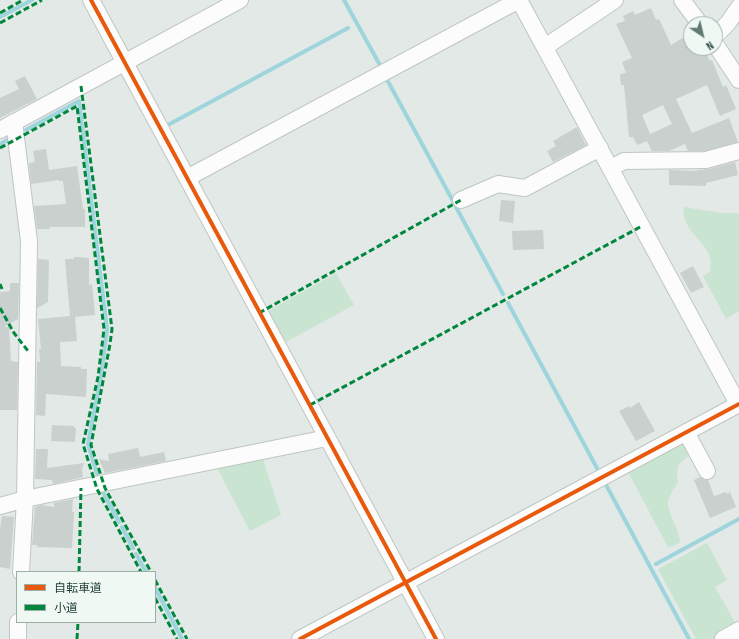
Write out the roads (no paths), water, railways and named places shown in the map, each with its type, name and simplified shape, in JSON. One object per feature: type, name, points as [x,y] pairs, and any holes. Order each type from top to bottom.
[{"type":"street","points":[[91,0],[436,639]]},
{"type":"street","points":[[21,571],[25,499],[29,241],[7,126],[240,0]]},
{"type":"street","points":[[187,178],[519,0],[739,404],[300,639]]},
{"type":"street","points":[[545,47],[615,0]]},
{"type":"street","points":[[682,0],[694,16]]},
{"type":"street","points":[[723,29],[733,20],[739,7]]},
{"type":"street","points":[[723,56],[739,80]]},
{"type":"street","points":[[461,200],[498,184],[525,188],[600,148]]},
{"type":"street","points":[[611,168],[624,161],[706,160],[739,151]]},
{"type":"street","points":[[686,432],[707,471]]},
{"type":"street","points":[[0,506],[25,499],[327,438]]},
{"type":"street","points":[[18,623],[18,639]]},
{"type":"street","points":[[723,639],[739,630]]},
{"type":"waterway","points":[[0,17],[32,0]]},
{"type":"waterway","points":[[344,0],[381,67]]},
{"type":"waterway","points":[[166,126],[348,28]]},
{"type":"waterway","points":[[385,76],[453,201]]},
{"type":"waterway","points":[[26,130],[79,101],[107,329],[101,376],[88,444],[97,474]]},
{"type":"waterway","points":[[0,144],[9,139]]},
{"type":"waterway","points":[[456,207],[503,294]]},
{"type":"waterway","points":[[508,303],[598,470]]},
{"type":"waterway","points":[[605,483],[689,639]]},
{"type":"waterway","points":[[103,492],[119,522]]},
{"type":"waterway","points":[[656,564],[739,519]]},
{"type":"waterway","points":[[122,527],[133,548]]},
{"type":"waterway","points":[[136,554],[145,571]]},
{"type":"waterway","points":[[156,590],[182,639]]}]
